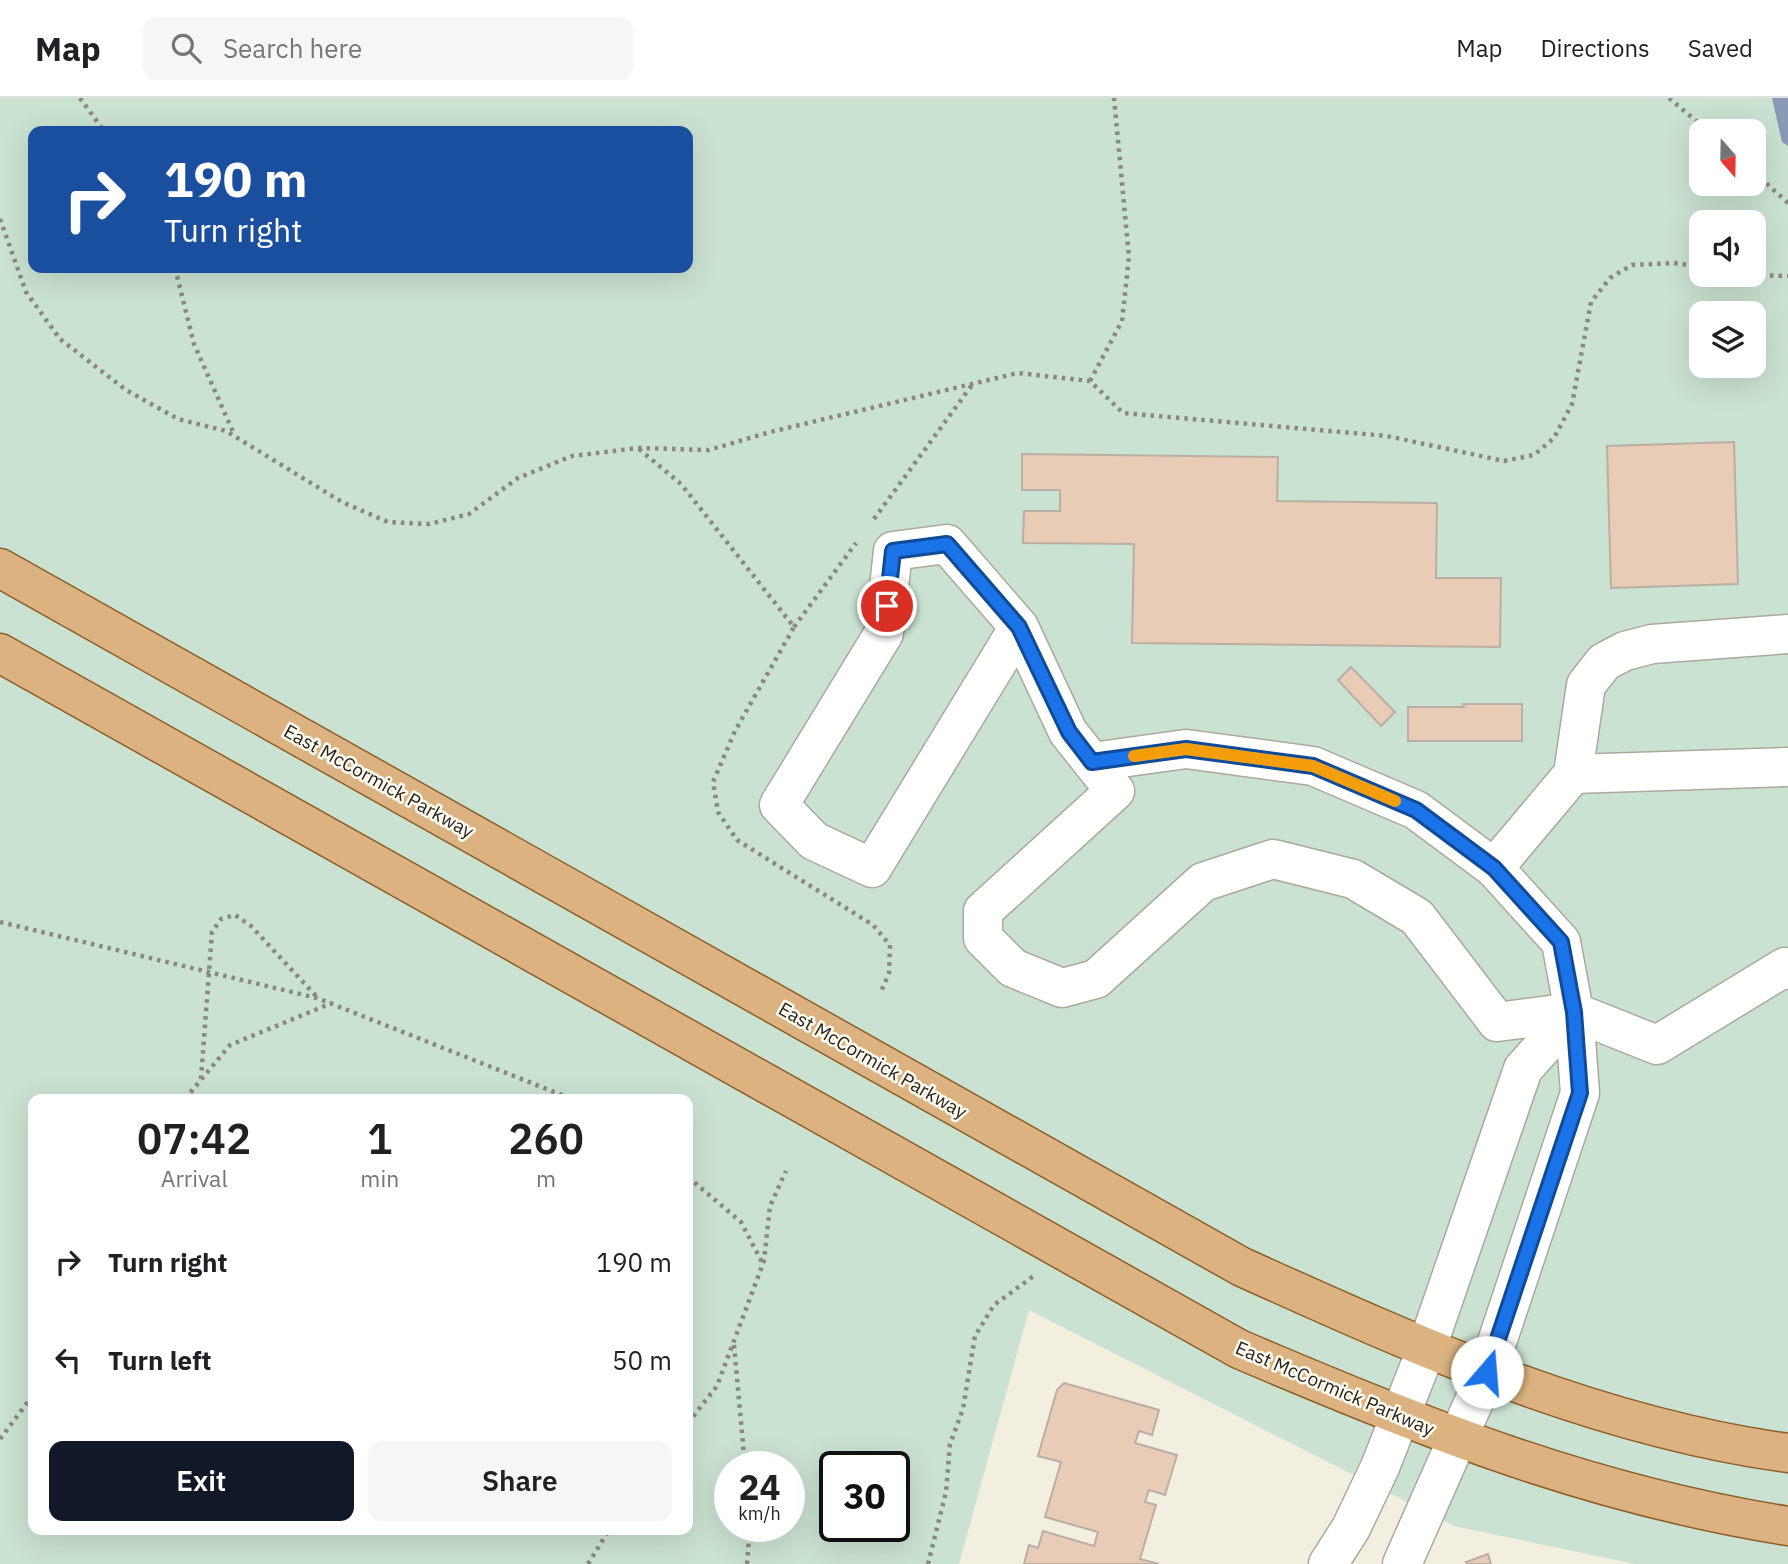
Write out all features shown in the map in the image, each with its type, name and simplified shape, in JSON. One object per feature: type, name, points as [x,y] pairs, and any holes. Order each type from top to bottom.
[{"type":"main road","name":"East McCormick Parkway","points":[[0,568],[1242,1267],[1426,1350],[1579,1405],[1728,1445],[1788,1453]]},
{"type":"main road","name":"East McCormick Parkway","points":[[0,653],[1227,1342],[1399,1418],[1577,1480],[1719,1515],[1788,1526]]},
{"type":"street","points":[[1019,627],[872,868],[814,841],[779,805],[884,633],[893,551],[947,544],[1019,627],[1069,732],[1115,791],[983,911],[983,938],[1013,968],[1062,988],[1096,979],[1203,882],[1273,859],[1353,879],[1417,917],[1497,1022],[1574,1012],[1657,1045],[1787,967]]},
{"type":"street","points":[[1494,868],[1573,774],[1586,685],[1604,662],[1625,650],[1652,644],[1788,634]]},
{"type":"street","points":[[1092,762],[1186,749],[1313,766],[1416,810],[1494,868],[1561,942],[1574,1012],[1580,1093],[1487,1372],[1402,1564]]},
{"type":"street","points":[[1573,774],[1788,767]]},
{"type":"street","points":[[1328,1564],[1351,1528],[1426,1350],[1523,1069],[1574,1012]]},
{"type":"path","points":[[80,98],[100,126]]},
{"type":"path","points":[[1090,381],[1122,321],[1129,257],[1114,98]]},
{"type":"path","points":[[1669,98],[1694,119]]},
{"type":"path","points":[[1766,183],[1788,203]]},
{"type":"path","points":[[0,219],[26,292],[60,339],[126,390],[178,419],[226,431],[342,502],[388,522],[429,524],[469,514],[518,478],[572,456],[638,448],[709,450],[770,432],[1018,373],[1090,381],[1123,413],[1387,436],[1504,461],[1534,456],[1554,438],[1572,404],[1591,302],[1610,278],[1632,265],[1674,263],[1689,265]]},
{"type":"path","points":[[176,273],[194,344],[234,436]]},
{"type":"path","points":[[1766,275],[1788,276]]},
{"type":"path","points":[[867,528],[972,384]]},
{"type":"path","points":[[638,448],[681,484],[794,627]]},
{"type":"path","points":[[859,539],[794,627],[735,731],[713,782],[718,812],[737,840],[873,925],[890,945],[890,973],[880,994]]},
{"type":"path","points":[[201,1079],[212,932],[221,919],[235,915],[251,926],[317,998]]},
{"type":"path","points":[[0,922],[317,998],[560,1094]]},
{"type":"path","points":[[188,1094],[230,1045],[332,1003]]},
{"type":"path","points":[[693,1417],[717,1386],[763,1265],[770,1206],[786,1171]]},
{"type":"path","points":[[693,1181],[741,1222],[763,1265]]},
{"type":"path","points":[[928,1564],[946,1492],[950,1444],[963,1409],[975,1336],[994,1305],[1038,1272]]},
{"type":"path","points":[[733,1342],[744,1451]]},
{"type":"path","points":[[0,1439],[28,1402]]},
{"type":"path","points":[[588,1564],[606,1535]]},
{"type":"path","points":[[747,1564],[749,1542]]},
{"type":"green space","points":[[0,98],[1788,98],[1788,1564],[1635,1564],[1454,1526],[1029,1310],[959,1564],[0,1564]]},
{"type":"water","points":[[1772,98],[1788,98],[1788,146],[1782,142]]},
{"type":"building","points":[[1734,442],[1738,584],[1611,588],[1607,446]]},
{"type":"building","points":[[1022,454],[1278,457],[1277,501],[1437,503],[1436,578],[1501,578],[1500,647],[1132,643],[1134,544],[1023,543],[1024,511],[1060,511],[1060,490],[1022,490]]},
{"type":"building","points":[[1351,667],[1395,712],[1381,726],[1338,680]]},
{"type":"building","points":[[1463,704],[1522,704],[1522,741],[1408,741],[1408,707],[1464,707]]},
{"type":"building","points":[[1064,1383],[1159,1410],[1152,1435],[1139,1431],[1135,1443],[1177,1455],[1165,1495],[1149,1490],[1145,1502],[1156,1505],[1140,1559],[1159,1564],[1024,1564],[1029,1545],[1038,1548],[1043,1531],[1094,1546],[1098,1532],[1045,1517],[1061,1462],[1038,1456],[1057,1390]]},
{"type":"building","points":[[1488,1554],[1491,1564],[1466,1562]]},
{"type":"slow traffic","points":[[1134,756],[1186,749],[1313,766],[1395,801]]},
{"type":"route","points":[[887,606],[893,551],[947,544],[1019,627],[1069,732],[1092,762],[1186,749],[1313,766],[1416,810],[1494,868],[1561,942],[1574,1012],[1580,1093],[1487,1372]]}]
